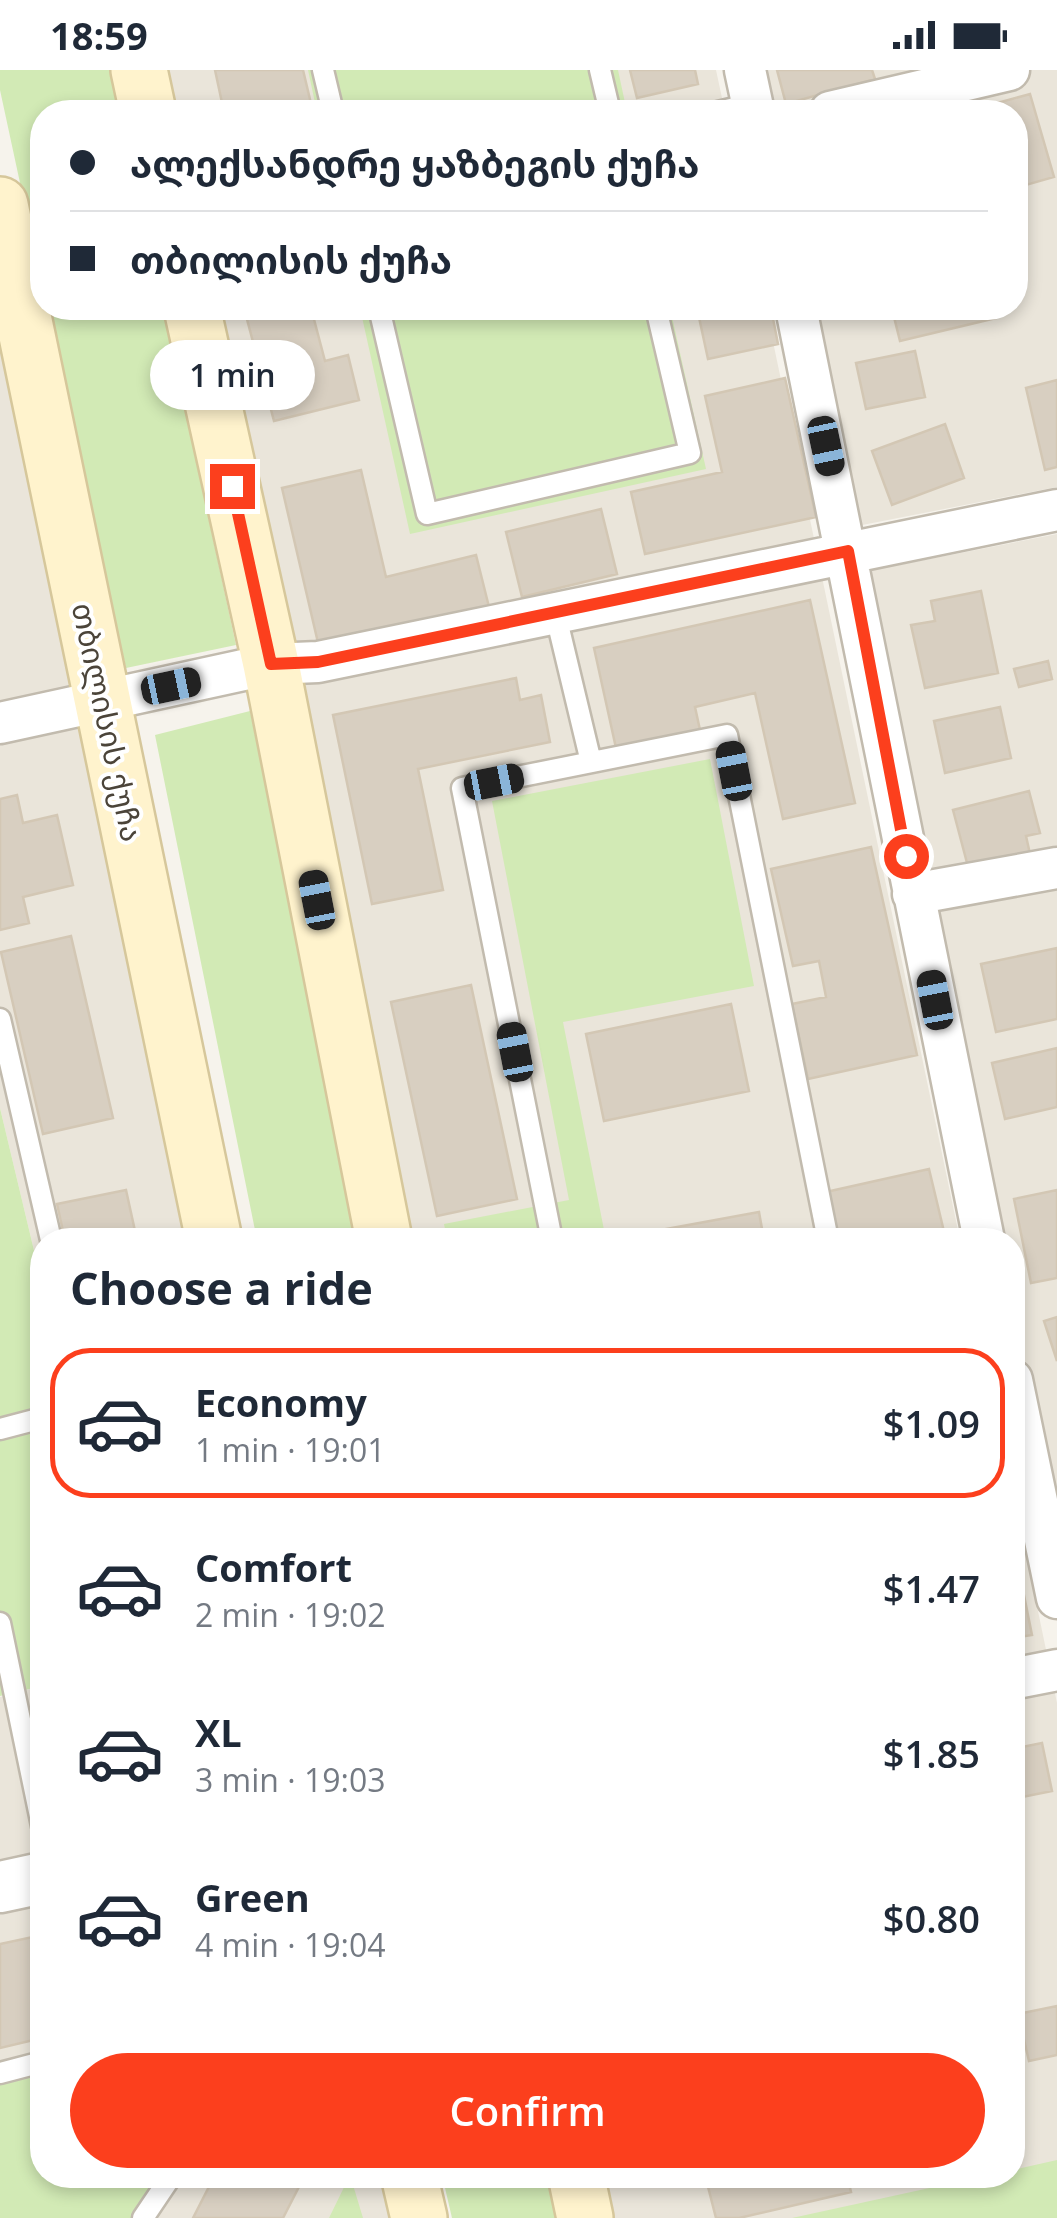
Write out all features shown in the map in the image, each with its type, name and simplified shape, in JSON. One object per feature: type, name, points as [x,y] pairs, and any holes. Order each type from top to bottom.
[{"type":"main road","points":[[139,70],[145,100]]},
{"type":"main road","name":"თბილისის ქუჩა","points":[[0,205],[12,319],[104,700],[212,1228]]},
{"type":"main road","points":[[195,320],[271,664],[382,1228]]},
{"type":"main road","points":[[412,2188],[418,2218]]},
{"type":"main road","points":[[579,2188],[585,2218]]},
{"type":"street","points":[[881,100],[1009,70]]},
{"type":"street","points":[[799,320],[982,1228]]},
{"type":"street","points":[[0,723],[271,664],[318,662],[1057,510]]},
{"type":"street","points":[[914,894],[1057,868]]},
{"type":"street","points":[[1025,1443],[1057,1598]]},
{"type":"street","points":[[1025,1676],[1057,1670]]},
{"type":"street","points":[[0,1887],[30,1881]]},
{"type":"lane","points":[[323,70],[330,100]]},
{"type":"lane","points":[[600,70],[607,100]]},
{"type":"lane","points":[[382,320],[427,514],[690,452],[659,320]]},
{"type":"lane","points":[[555,612],[591,762]]},
{"type":"lane","points":[[550,1228],[462,788],[727,735],[826,1228]]},
{"type":"lane","points":[[0,1019],[48,1228]]},
{"type":"lane","points":[[0,1429],[30,1421]]},
{"type":"lane","points":[[0,1624],[30,1768]]},
{"type":"lane","points":[[0,2072],[30,2065]]},
{"type":"lane","points":[[143,2218],[163,2188]]},
{"type":"shaded area","points":[[156,70],[716,70],[722,100],[162,100]]},
{"type":"shaded area","points":[[756,70],[1057,70],[1057,487],[852,527],[809,320],[1028,320],[1028,100],[762,100]]},
{"type":"shaded area","points":[[0,232],[206,1228],[30,1228],[30,1234],[0,1108]]},
{"type":"shaded area","points":[[210,320],[768,320],[958,1228],[403,1228]]},
{"type":"shaded area","points":[[1057,534],[1057,1543],[1025,1382],[1025,1228],[994,1228],[863,572]]},
{"type":"shaded area","points":[[1025,1548],[1057,1703],[1057,2218],[614,2218],[608,2188],[1025,2188]]},
{"type":"shaded area","points":[[30,1689],[30,1862],[0,1868],[0,1697]]},
{"type":"shaded area","points":[[30,1895],[30,2188],[407,2188],[413,2218],[0,2218],[0,1901]]},
{"type":"green space","points":[[0,70],[111,70],[118,100],[30,100],[30,229],[0,90]]},
{"type":"green space","points":[[308,70],[618,70],[624,100],[314,100]]},
{"type":"green space","points":[[50,320],[166,320],[236,645],[126,668]]},
{"type":"green space","points":[[363,320],[673,320],[706,469],[410,534]]},
{"type":"green space","points":[[250,711],[357,1228],[255,1228],[155,735]]},
{"type":"green space","points":[[710,759],[754,986],[563,1022],[604,1228],[445,1228],[444,1224],[569,1200],[492,801]]},
{"type":"green space","points":[[0,1108],[30,1234],[30,1689],[0,1696]]},
{"type":"green space","points":[[30,2074],[30,2188],[151,2188],[131,2218],[0,2218],[0,2082]]},
{"type":"green space","points":[[1057,2160],[1057,2218],[792,2218],[929,2188],[1025,2188],[1025,2167]]},
{"type":"green space","points":[[344,2188],[354,2188],[363,2218],[329,2218]]},
{"type":"green space","points":[[445,2188],[561,2188],[567,2218],[452,2218]]},
{"type":"building","points":[[215,70],[303,70],[310,100],[221,100]]},
{"type":"building","points":[[630,70],[695,70],[698,84],[637,98]]},
{"type":"building","points":[[777,70],[872,70],[875,79],[800,100],[785,100]]},
{"type":"building","points":[[1030,94],[1054,177],[1028,184],[1028,100],[1008,100]]},
{"type":"building","points":[[247,320],[314,320],[325,361],[348,355],[359,400],[274,421]]},
{"type":"building","points":[[700,320],[773,320],[778,344],[708,359]]},
{"type":"building","points":[[895,320],[988,320],[900,341]]},
{"type":"building","points":[[915,351],[925,397],[866,409],[856,363]]},
{"type":"building","points":[[785,378],[816,517],[645,554],[631,492],[722,472],[705,396]]},
{"type":"building","points":[[1057,380],[1057,467],[1045,470],[1026,388]]},
{"type":"building","points":[[945,424],[964,478],[892,505],[872,451]]},
{"type":"building","points":[[361,470],[386,577],[476,555],[489,607],[319,647],[282,488]]},
{"type":"building","points":[[601,509],[617,574],[522,597],[506,532]]},
{"type":"building","points":[[981,591],[998,673],[925,688],[911,625],[935,621],[931,601]]},
{"type":"building","points":[[810,600],[855,803],[783,819],[755,693],[695,707],[700,730],[616,748],[594,648]]},
{"type":"building","points":[[1048,661],[1052,679],[1019,687],[1014,669]]},
{"type":"building","points":[[516,678],[520,700],[541,695],[550,742],[418,769],[443,890],[372,904],[333,715]]},
{"type":"building","points":[[1000,707],[1011,758],[945,773],[934,721]]},
{"type":"building","points":[[1029,791],[1040,833],[1026,836],[1032,863],[971,878],[953,810]]},
{"type":"building","points":[[17,795],[23,823],[57,815],[73,885],[23,897],[29,923],[0,930],[0,799]]},
{"type":"building","points":[[871,847],[917,1055],[808,1079],[792,1004],[826,997],[819,961],[793,966],[771,869]]},
{"type":"building","points":[[71,936],[113,1118],[43,1134],[1,952]]},
{"type":"building","points":[[1057,948],[1057,1019],[996,1032],[981,964]]},
{"type":"building","points":[[471,985],[517,1199],[437,1216],[391,1002]]},
{"type":"building","points":[[731,1004],[749,1091],[604,1121],[586,1034]]},
{"type":"building","points":[[1057,1048],[1057,1107],[1005,1119],[992,1063]]},
{"type":"building","points":[[929,1169],[943,1228],[834,1228],[826,1192]]},
{"type":"building","points":[[126,1190],[134,1228],[62,1228],[57,1204]]},
{"type":"building","points":[[1057,1190],[1057,1278],[1031,1283],[1025,1228],[1020,1228],[1014,1199]]},
{"type":"building","points":[[759,1212],[762,1228],[672,1228]]},
{"type":"building","points":[[1057,1317],[1057,1361],[1044,1321]]},
{"type":"building","points":[[1025,1600],[1032,1635],[1025,1636]]},
{"type":"building","points":[[1042,1743],[1052,1791],[1025,1796],[1025,1746]]},
{"type":"building","points":[[30,1938],[30,2041],[0,2048],[0,1944]]},
{"type":"building","points":[[1057,2006],[1057,2055],[1029,2061],[1025,2013]]},
{"type":"building","points":[[208,2188],[298,2188],[283,2218],[193,2218]]},
{"type":"building","points":[[708,2188],[850,2188],[851,2192],[739,2218],[716,2218]]},
{"type":"route","points":[[232,486],[271,664],[318,662],[848,551],[906,856]]}]
